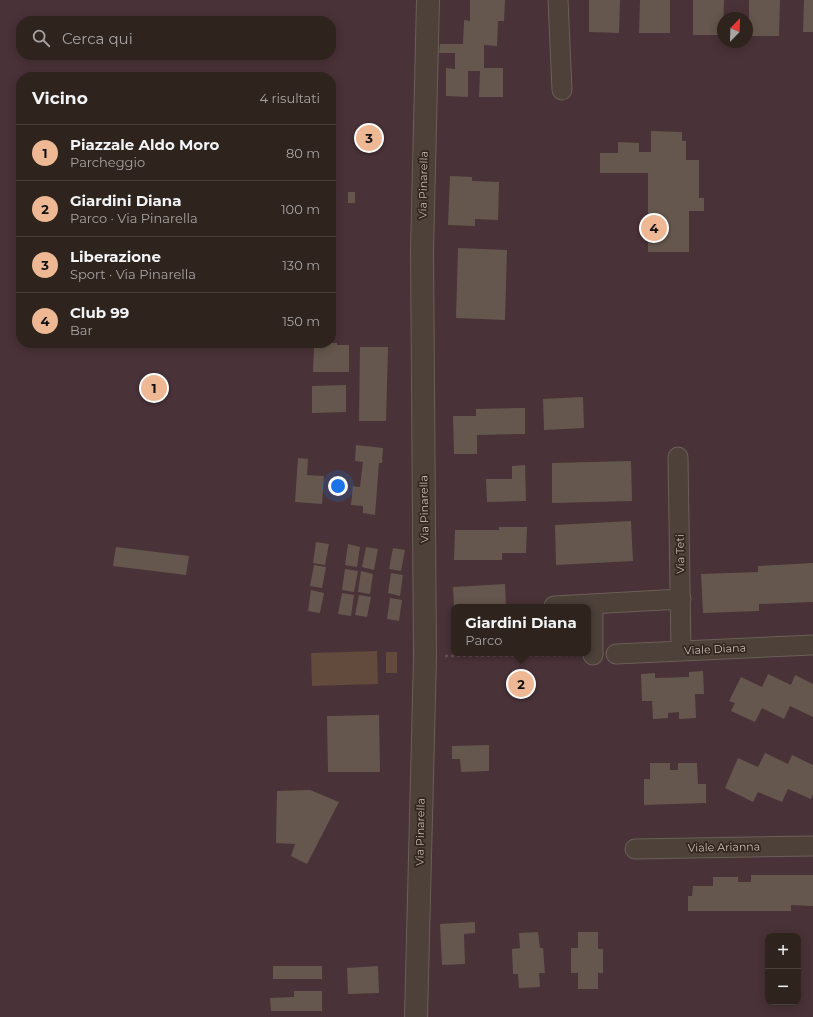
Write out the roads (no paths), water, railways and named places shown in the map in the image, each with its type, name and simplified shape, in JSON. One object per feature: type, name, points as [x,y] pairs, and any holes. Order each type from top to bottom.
[{"type":"street","name":"Via Pinarella","points":[[416,1017],[425,656],[422,250],[428,0]]},
{"type":"street","points":[[558,0],[562,90]]},
{"type":"street","name":"Via Teti","points":[[678,457],[682,651]]},
{"type":"street","points":[[593,655],[593,604],[681,599]]},
{"type":"street","name":"Viale Diana","points":[[616,654],[813,645]]},
{"type":"street","name":"Viale Arianna","points":[[635,849],[813,846]]},
{"type":"place","name":"Liberazione","points":[[369,138]]},
{"type":"place","name":"Club 99","points":[[654,228]]},
{"type":"place","name":"Piazzale Aldo Moro","points":[[154,388]]},
{"type":"place","name":"Giardini Diana","points":[[521,684]]}]
